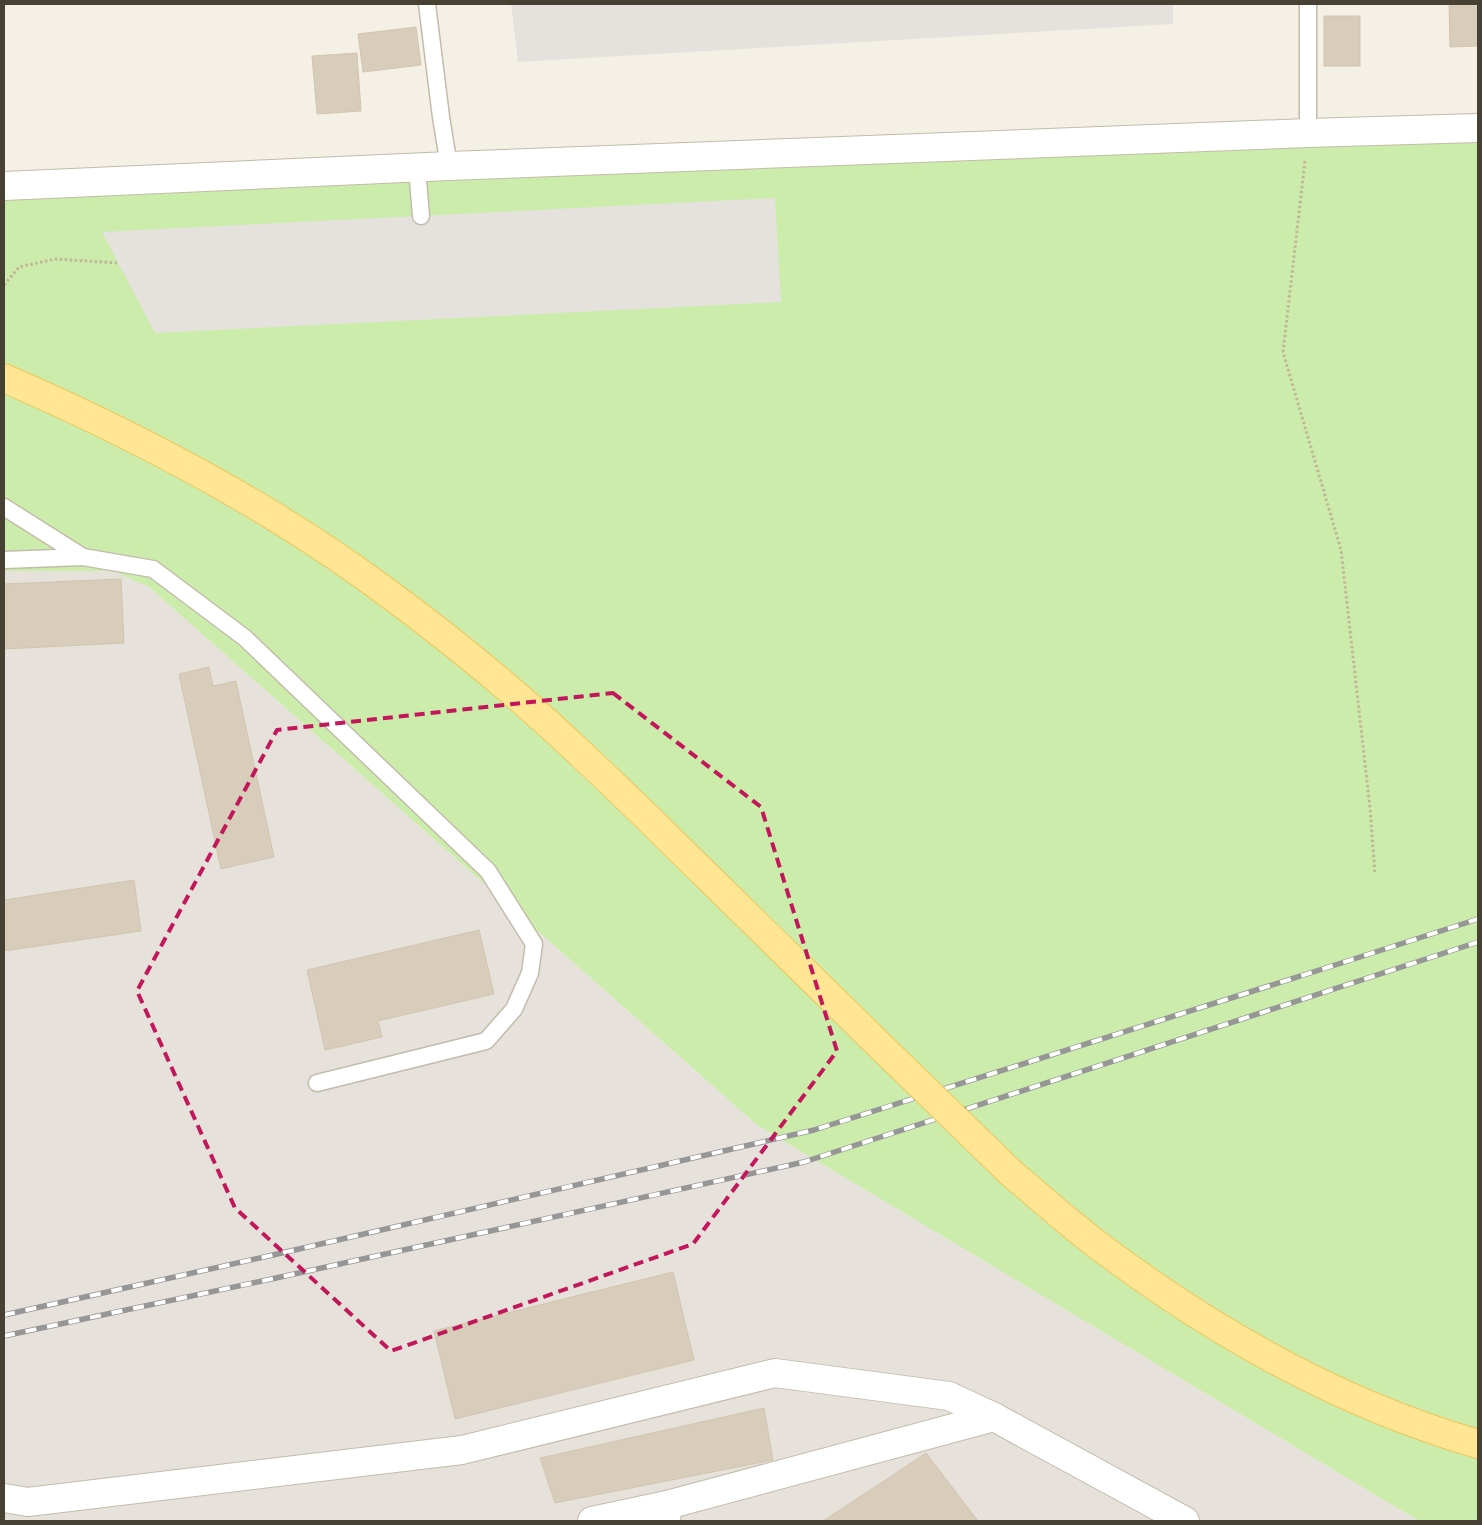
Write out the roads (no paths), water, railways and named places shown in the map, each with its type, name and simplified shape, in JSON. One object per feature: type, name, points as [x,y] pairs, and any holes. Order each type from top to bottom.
[{"type":"main road","points":[[10,381],[144,443],[225,487],[320,546],[374,583],[442,635],[518,696],[581,754],[1012,1173],[1097,1245],[1207,1321],[1327,1387],[1387,1413],[1478,1444]]},
{"type":"street","points":[[4,186],[449,166],[1478,128]]},
{"type":"street","points":[[4,1498],[28,1502],[462,1450],[775,1373],[949,1396],[994,1417],[1185,1521]]},
{"type":"street","points":[[592,1521],[666,1513],[994,1417]]},
{"type":"lane","points":[[427,4],[449,166]]},
{"type":"lane","points":[[1308,4],[1308,133]]},
{"type":"lane","points":[[418,168],[422,216]]},
{"type":"lane","points":[[4,507],[83,557]]},
{"type":"lane","points":[[4,560],[83,557],[153,569],[246,638],[488,871],[534,944],[530,973],[514,1009],[486,1041],[317,1082]]},
{"type":"railway","points":[[4,1315],[814,1130],[1478,919]]},
{"type":"railway","points":[[4,1336],[804,1162],[1478,942]]}]
